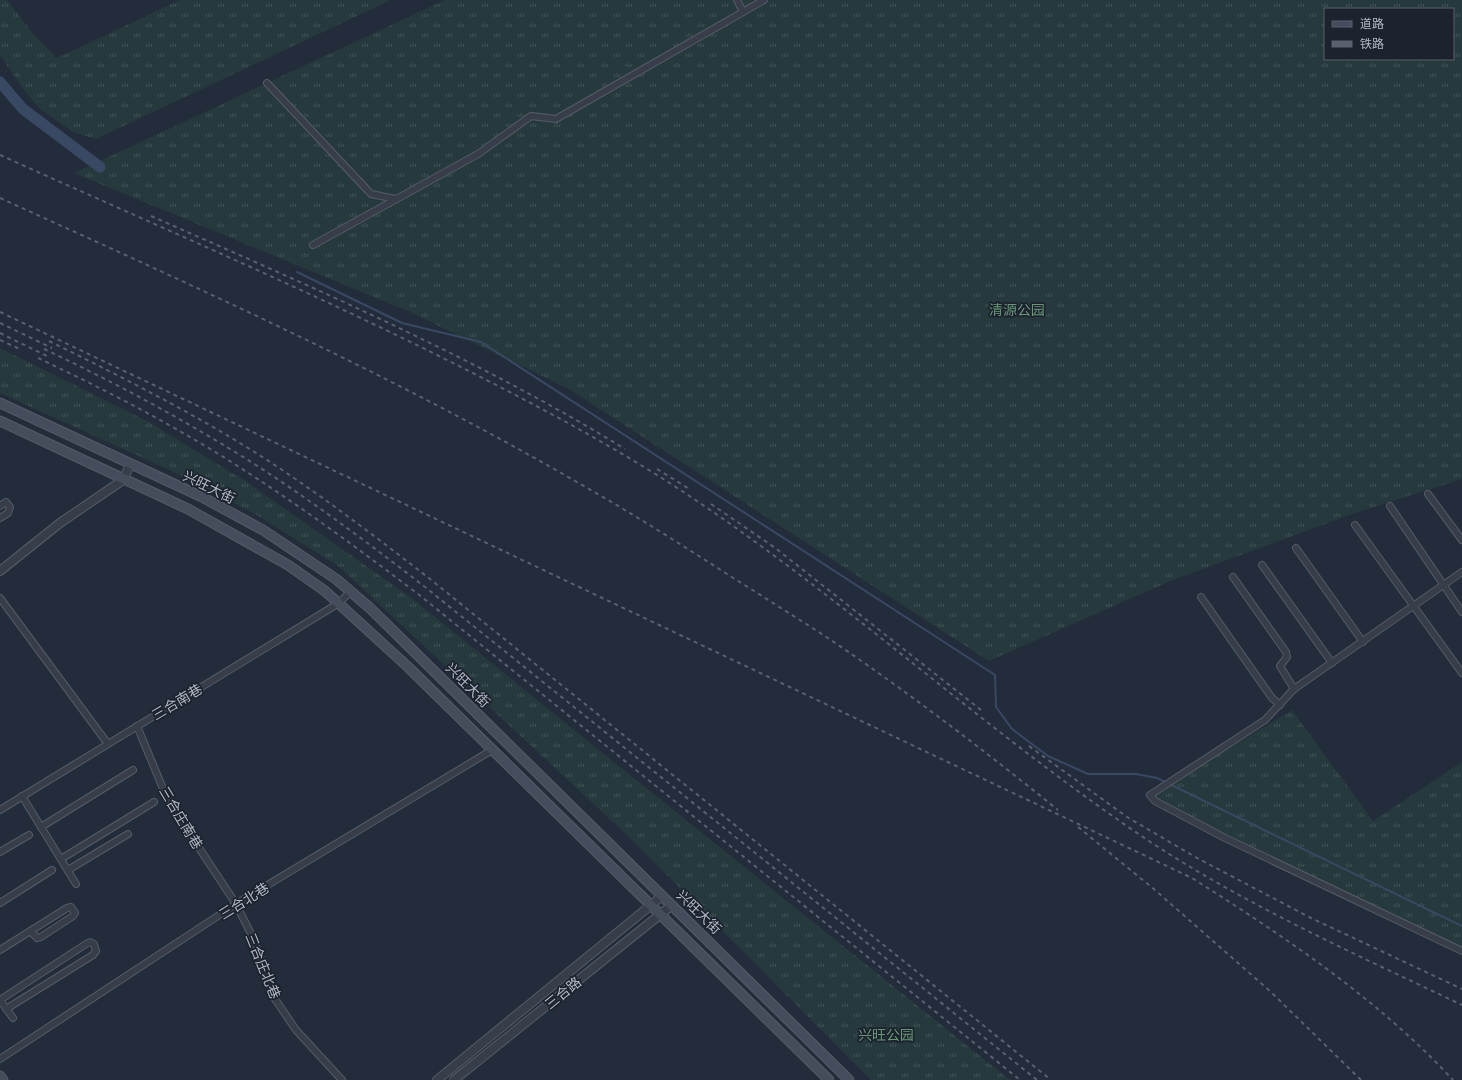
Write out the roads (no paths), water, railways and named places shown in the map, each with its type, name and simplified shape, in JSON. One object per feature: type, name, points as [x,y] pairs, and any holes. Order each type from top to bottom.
[{"type":"main road","name":"兴旺大街","points":[[0,403],[130,465],[202,497],[263,530],[336,578],[672,905],[849,1080]]},
{"type":"main road","name":"兴旺大街","points":[[0,421],[122,480],[188,509],[288,565],[339,603],[407,666],[829,1080]]},
{"type":"main road","points":[[0,1076],[3,1080]]},
{"type":"street","points":[[737,0],[743,12]]},
{"type":"street","points":[[313,245],[478,154],[531,116],[556,119],[764,0]]},
{"type":"street","points":[[267,83],[371,194],[396,199]]},
{"type":"street","points":[[0,571],[60,523],[122,480],[130,465]]},
{"type":"street","points":[[1428,494],[1462,540]]},
{"type":"street","points":[[0,506],[6,502],[10,507],[8,513],[0,518]]},
{"type":"street","points":[[1390,506],[1462,612]]},
{"type":"street","points":[[1355,525],[1462,673]]},
{"type":"street","points":[[1296,548],[1363,642]]},
{"type":"street","points":[[1262,565],[1332,663]]},
{"type":"street","points":[[1462,572],[1294,689],[1265,720],[1152,793],[1151,797],[1154,801],[1225,838],[1462,951]]},
{"type":"street","points":[[1233,577],[1286,652],[1287,657],[1280,666],[1294,689]]},
{"type":"street","name":"三合南巷","points":[[0,810],[339,603],[351,591]]},
{"type":"street","points":[[1201,597],[1272,698],[1280,705]]},
{"type":"street","points":[[0,598],[108,744]]},
{"type":"street","name":"三合庄南巷","points":[[137,726],[164,791],[176,813],[236,904]]},
{"type":"street","name":"三合北巷","points":[[0,1059],[236,904],[492,750]]},
{"type":"street","points":[[41,827],[133,770]]},
{"type":"street","points":[[22,796],[76,884]]},
{"type":"street","points":[[61,859],[154,802]]},
{"type":"street","points":[[68,870],[128,834]]},
{"type":"street","points":[[0,852],[29,835]]},
{"type":"street","points":[[0,903],[52,870]]},
{"type":"street","name":"三合路","points":[[437,1080],[662,896]]},
{"type":"street","name":"三合庄北巷","points":[[236,904],[254,940],[275,999],[296,1030],[342,1080]]},
{"type":"street","name":"三合路","points":[[454,1080],[672,905]]},
{"type":"street","points":[[0,950],[30,931],[67,908],[71,907],[74,910],[75,913],[73,916],[41,937],[34,936],[30,931]]},
{"type":"street","points":[[6,1009],[88,958],[96,951],[95,946],[90,942],[86,944],[0,1000],[6,1009],[13,1018]]},
{"type":"waterway","points":[[0,82],[23,109],[100,167]]},
{"type":"waterway","points":[[297,272],[402,323],[481,342],[995,675],[996,707],[1012,729],[1048,756],[1088,774],[1136,774],[1157,778],[1462,926]]},
{"type":"railway","points":[[0,155],[230,258],[401,337],[487,380],[603,443],[660,477],[748,536],[806,579],[1034,759],[1092,802],[1152,843],[1265,909],[1344,949],[1462,1005]]},
{"type":"railway","points":[[0,198],[291,332],[434,404],[594,492],[671,538],[831,640],[946,723],[1058,810]]},
{"type":"railway","points":[[151,216],[272,269],[452,354],[568,415],[625,449]]},
{"type":"railway","points":[[0,312],[1192,878],[1296,946],[1362,996],[1424,1050],[1453,1080]]},
{"type":"railway","points":[[0,323],[52,348]]},
{"type":"railway","points":[[0,333],[49,357]]},
{"type":"railway","points":[[0,340],[22,350]]},
{"type":"railway","points":[[49,341],[131,382],[212,426],[264,458],[348,517],[430,579],[1051,1080]]},
{"type":"railway","points":[[44,349],[126,390],[207,435],[259,467],[343,525],[425,587],[1037,1080]]},
{"type":"railway","points":[[38,358],[121,399],[175,428],[227,459],[357,548],[418,594],[1020,1080]]},
{"type":"railway","points":[[657,469],[691,490]]},
{"type":"railway","points":[[711,504],[774,547],[981,710]]},
{"type":"railway","points":[[1029,746],[1127,817],[1197,858],[1311,918],[1462,989]]},
{"type":"railway","points":[[1078,827],[1155,890],[1271,992],[1361,1080]]},
{"type":"park label","name":"清源公园","points":[[1017,310]]},
{"type":"park label","name":"兴旺公园","points":[[886,1035]]}]
